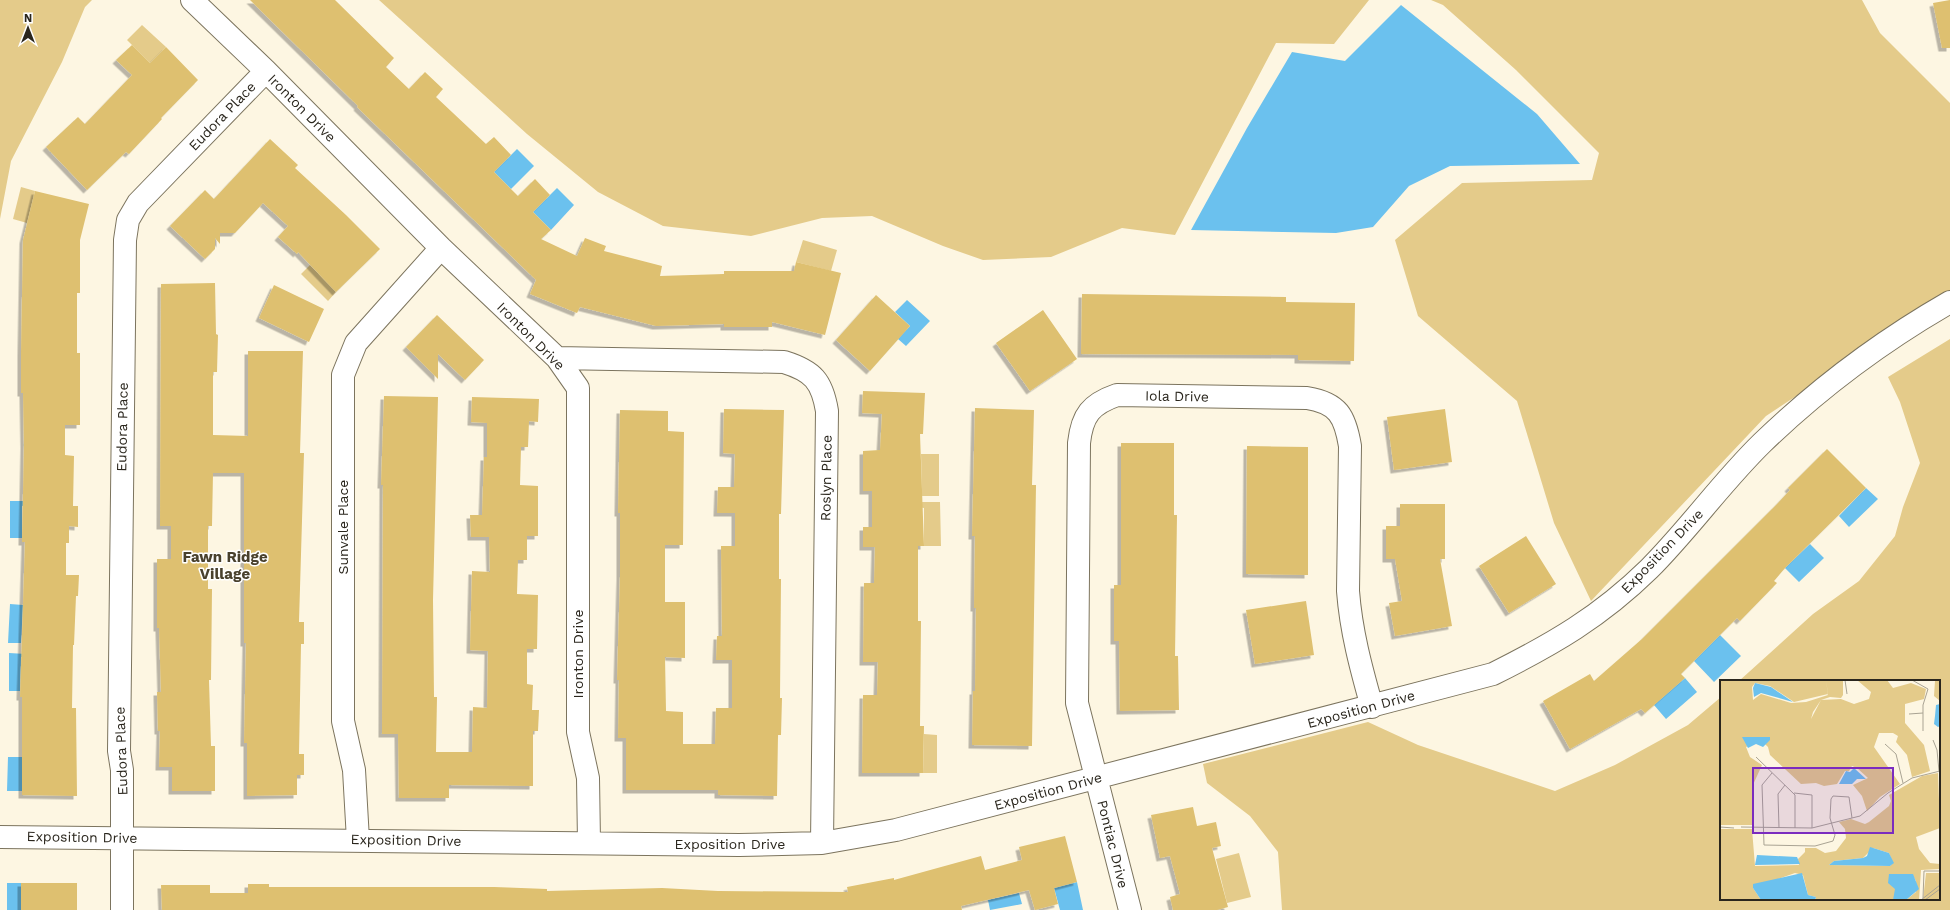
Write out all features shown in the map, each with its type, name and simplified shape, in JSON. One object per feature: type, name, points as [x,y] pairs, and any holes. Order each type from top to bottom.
[{"type":"street","name":"Ironton Drive","points":[[192,0],[266,71],[441,248],[557,358],[578,388],[578,732],[588,778],[589,842]]},
{"type":"street","name":"Eudora Place","points":[[122,838],[122,770],[118,751],[124,240],[128,220],[138,203],[266,71]]},
{"type":"street","name":"Sunvale Place","points":[[358,840],[354,770],[343,721],[343,375],[356,343],[441,248]]},
{"type":"street","name":"Exposition Drive","points":[[0,836],[739,845],[822,843],[896,830],[1372,707],[1493,674],[1544,648],[1590,619],[1649,569],[1763,442],[1816,395],[1877,349],[1950,302]]},
{"type":"street","name":"Roslyn Place","points":[[557,358],[784,362],[799,367],[810,374],[818,383],[824,395],[827,411],[822,843]]},
{"type":"street","name":"Iola Drive","points":[[1096,778],[1077,703],[1079,443],[1081,426],[1090,411],[1101,401],[1117,395],[1307,398],[1323,401],[1337,411],[1347,426],[1350,446],[1348,591],[1350,615],[1354,640],[1372,707]]},
{"type":"street","name":"Pontiac Drive","points":[[1096,778],[1130,910]]},
{"type":"street","points":[[122,838],[122,910]]},
{"type":"shaded area","points":[[0,0],[92,0],[85,7],[62,62],[11,161],[0,219]]},
{"type":"shaded area","points":[[379,0],[1369,0],[1334,44],[1276,43],[1175,235],[1122,228],[1051,257],[983,260],[943,246],[872,216],[822,218],[751,236],[663,226],[598,192],[527,134]]},
{"type":"shaded area","points":[[1431,0],[1862,0],[1880,33],[1950,103],[1950,295],[1766,416],[1591,601],[1554,523],[1517,401],[1418,316],[1395,240],[1462,183],[1592,180],[1599,153],[1516,70],[1443,5]]},
{"type":"shaded area","points":[[142,25],[166,47],[150,63],[127,40]]},
{"type":"shaded area","points":[[21,187],[35,191],[27,223],[13,219]]},
{"type":"shaded area","points":[[803,240],[837,250],[831,271],[796,262]]},
{"type":"shaded area","points":[[310,265],[336,292],[328,301],[301,274]]},
{"type":"shaded area","points":[[1950,339],[1950,910],[1282,910],[1278,852],[1250,816],[1207,783],[1203,764],[1368,722],[1418,745],[1555,791],[1615,765],[1688,725],[1720,698],[1720,900],[1940,900],[1940,680],[1740,680],[1813,614],[1859,581],[1895,536],[1903,507],[1920,463],[1900,402],[1888,377]]},
{"type":"shaded area","points":[[921,454],[939,454],[939,496],[922,496]]},
{"type":"shaded area","points":[[917,502],[940,502],[941,546],[924,546],[924,508],[917,507]]},
{"type":"shaded area","points":[[924,734],[937,735],[937,773],[923,773]]},
{"type":"shaded area","points":[[1239,853],[1251,897],[1227,903],[1216,859]]},
{"type":"water","points":[[1401,5],[1537,114],[1580,164],[1450,166],[1409,186],[1373,227],[1336,233],[1191,230],[1247,128],[1292,52],[1345,61]]},
{"type":"water","points":[[517,149],[534,166],[511,189],[494,172]]},
{"type":"water","points":[[557,188],[574,205],[551,230],[533,212]]},
{"type":"water","points":[[907,300],[930,321],[906,346],[898,339],[910,326],[895,312]]},
{"type":"water","points":[[1866,488],[1878,499],[1849,527],[1839,516]]},
{"type":"water","points":[[10,501],[27,501],[27,505],[22,506],[22,538],[10,538]]},
{"type":"water","points":[[1810,544],[1824,558],[1799,582],[1785,568]]},
{"type":"water","points":[[10,604],[23,605],[21,643],[8,643]]},
{"type":"water","points":[[1720,635],[1741,656],[1714,682],[1694,661]]},
{"type":"water","points":[[9,653],[26,654],[26,657],[21,657],[20,691],[9,691]]},
{"type":"water","points":[[1685,678],[1697,692],[1666,719],[1654,705]]},
{"type":"water","points":[[8,757],[23,757],[22,791],[7,791]]},
{"type":"water","points":[[1077,882],[1083,910],[1060,910],[1054,888]]},
{"type":"water","points":[[7,883],[21,883],[21,910],[7,910]]},
{"type":"water","points":[[1019,893],[1022,904],[990,910],[988,900]]},
{"type":"building","points":[[250,0],[335,0],[394,58],[386,67],[409,89],[425,72],[443,89],[436,97],[486,144],[494,137],[511,155],[494,172],[518,196],[535,179],[550,195],[533,212],[551,230],[541,239],[577,256],[585,238],[606,246],[604,251],[662,266],[660,276],[724,274],[724,271],[794,271],[796,262],[841,273],[825,335],[772,322],[772,327],[724,327],[724,324],[656,326],[580,307],[577,313],[530,294],[536,280],[357,107],[358,106]]},
{"type":"building","points":[[1950,0],[1950,48],[1942,48],[1933,3]]},
{"type":"building","points":[[132,45],[150,63],[166,47],[198,80],[129,154],[126,152],[87,190],[46,147],[78,117],[85,124],[132,75],[116,60]]},
{"type":"building","points":[[270,139],[298,165],[295,168],[380,249],[336,292],[298,252],[297,254],[278,237],[288,226],[263,203],[235,233],[220,233],[220,244],[215,238],[215,249],[205,259],[170,226],[205,190],[214,199]]},
{"type":"building","points":[[35,191],[89,204],[80,240],[80,293],[77,293],[77,353],[80,353],[80,425],[65,425],[65,455],[74,456],[73,506],[78,506],[78,527],[69,526],[69,543],[66,543],[66,575],[79,575],[73,645],[72,708],[76,708],[77,796],[22,795],[22,697],[20,697],[25,542],[22,542],[24,445],[23,393],[21,393],[23,240]]},
{"type":"building","points":[[215,283],[216,334],[218,335],[217,372],[213,372],[213,435],[248,436],[248,351],[303,351],[300,453],[304,453],[299,622],[304,622],[304,644],[301,644],[299,754],[304,754],[304,775],[297,775],[297,795],[247,796],[247,743],[244,743],[246,643],[244,643],[244,473],[213,473],[212,526],[208,526],[208,589],[212,589],[211,680],[209,680],[211,746],[215,746],[215,791],[172,791],[172,767],[159,767],[160,731],[158,731],[157,692],[161,692],[159,628],[157,628],[157,559],[171,559],[171,526],[160,526],[161,284]]},
{"type":"building","points":[[274,285],[324,309],[309,342],[259,318]]},
{"type":"building","points":[[1082,294],[1286,297],[1286,302],[1355,303],[1354,361],[1298,360],[1298,355],[1081,354]]},
{"type":"building","points":[[876,295],[910,326],[870,371],[836,340]]},
{"type":"building","points":[[1043,310],[1077,359],[1030,391],[996,343]]},
{"type":"building","points":[[437,315],[484,360],[465,380],[438,354],[438,379],[406,347]]},
{"type":"building","points":[[863,391],[925,393],[923,434],[920,434],[924,546],[918,546],[918,621],[921,621],[920,726],[924,726],[923,773],[862,773],[863,695],[877,695],[878,662],[863,662],[864,583],[874,583],[875,547],[863,547],[863,527],[872,527],[872,491],[863,491],[863,451],[880,450],[882,414],[862,413]]},
{"type":"building","points":[[384,396],[438,397],[433,600],[434,697],[437,697],[436,752],[472,752],[473,707],[487,708],[488,651],[470,650],[472,571],[490,572],[489,537],[471,537],[470,515],[482,515],[484,457],[487,457],[487,423],[471,422],[472,397],[539,399],[538,422],[529,421],[528,447],[521,447],[520,485],[538,486],[538,536],[527,536],[527,560],[518,560],[517,594],[538,595],[537,649],[527,649],[527,684],[533,685],[532,710],[539,710],[538,731],[533,731],[533,786],[449,785],[449,798],[399,798],[398,734],[382,734],[383,485],[381,485]]},
{"type":"building","points":[[975,408],[1034,410],[1032,485],[1036,485],[1032,746],[972,745],[973,691],[975,691],[976,608],[974,608],[975,536],[972,536]]},
{"type":"building","points":[[724,409],[784,410],[781,514],[779,514],[779,579],[781,579],[780,698],[782,698],[781,735],[778,735],[777,796],[718,795],[718,790],[626,790],[626,738],[618,738],[619,680],[617,680],[620,577],[620,513],[618,513],[620,410],[668,411],[668,431],[684,432],[683,545],[665,545],[665,602],[685,602],[685,658],[665,657],[666,711],[683,712],[683,744],[715,744],[716,708],[732,708],[732,660],[716,660],[717,636],[722,636],[721,546],[735,546],[735,513],[717,513],[718,487],[734,487],[735,454],[723,453]]},
{"type":"building","points":[[1445,409],[1452,462],[1394,470],[1387,417]]},
{"type":"building","points":[[1121,443],[1174,443],[1174,515],[1177,515],[1175,656],[1178,656],[1179,710],[1120,711],[1119,641],[1114,641],[1114,585],[1121,585]]},
{"type":"building","points":[[1247,446],[1308,447],[1308,575],[1246,574]]},
{"type":"building","points":[[1827,449],[1866,488],[1785,568],[1774,581],[1777,583],[1740,621],[1737,618],[1681,674],[1685,678],[1645,713],[1641,709],[1570,749],[1543,701],[1590,674],[1594,681],[1642,639],[1778,503],[1790,490],[1788,488]]},
{"type":"building","points":[[1400,504],[1445,504],[1445,559],[1440,559],[1452,626],[1395,636],[1389,603],[1402,601],[1395,559],[1386,559],[1386,526],[1400,526]]},
{"type":"building","points":[[1526,536],[1556,584],[1509,613],[1479,566]]},
{"type":"building","points":[[1306,601],[1314,655],[1255,664],[1246,610]]},
{"type":"building","points":[[1193,807],[1197,826],[1216,822],[1221,846],[1212,848],[1228,907],[1217,910],[1173,910],[1170,897],[1180,894],[1170,856],[1160,858],[1151,815]]},
{"type":"building","points":[[1065,836],[1077,882],[1054,888],[1058,904],[1035,910],[1029,890],[961,906],[962,910],[162,910],[161,885],[210,885],[210,893],[248,893],[248,884],[269,884],[269,887],[494,887],[547,889],[547,891],[662,888],[718,891],[848,892],[847,887],[894,878],[894,880],[981,856],[985,870],[1022,860],[1019,847]]},
{"type":"building","points":[[21,883],[77,883],[77,910],[21,910]]},
{"type":"district","name":"Fawn Ridge Village","points":[[225,566]]}]
